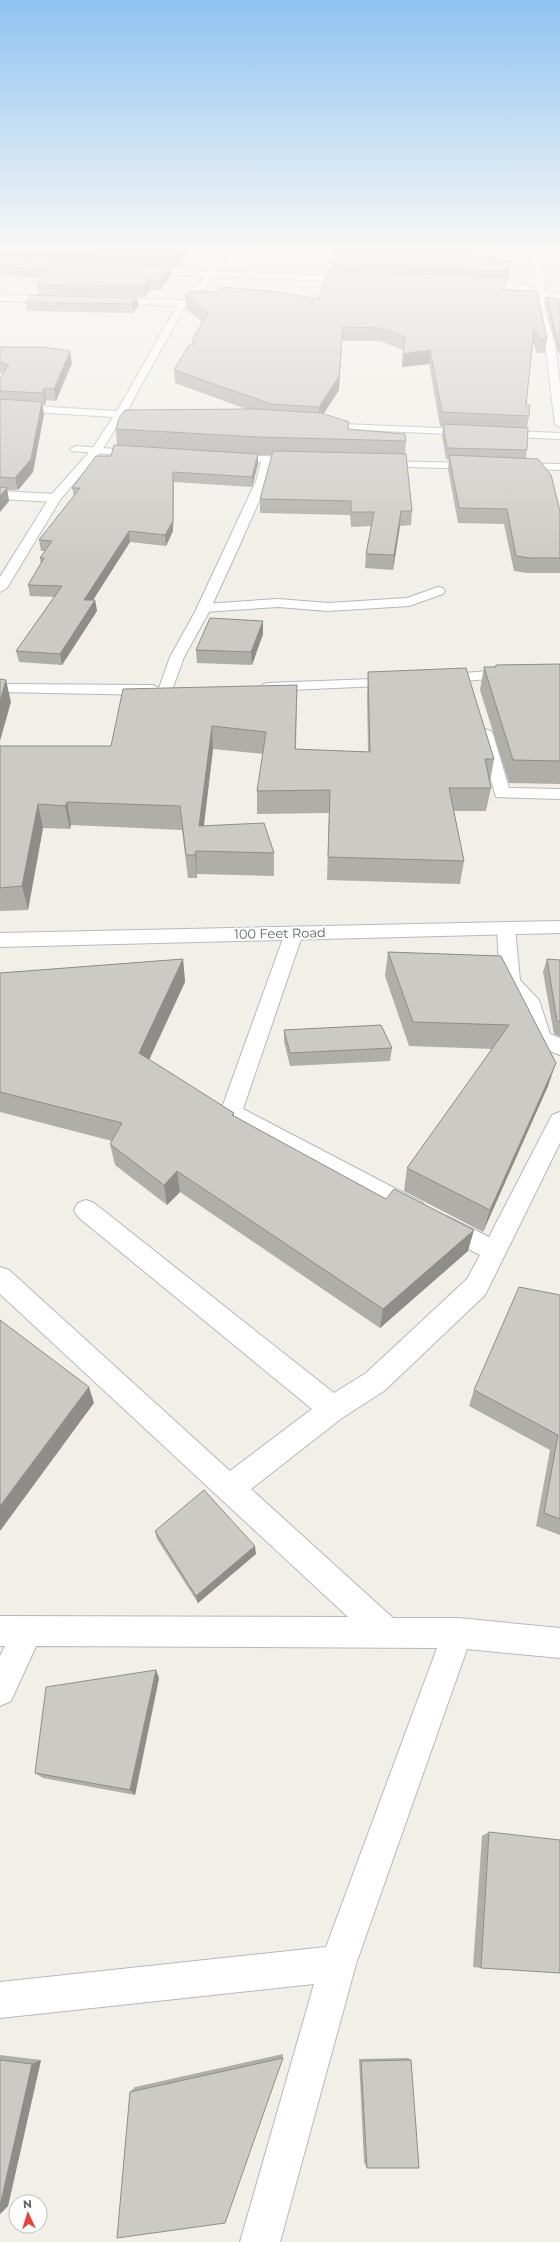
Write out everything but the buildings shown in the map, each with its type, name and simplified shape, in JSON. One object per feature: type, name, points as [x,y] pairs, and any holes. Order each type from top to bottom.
[{"type":"street","points":[[0,588],[55,498],[96,451],[120,413],[153,356]]},
{"type":"street","points":[[552,356],[558,394],[560,424]]},
{"type":"street","points":[[0,406],[164,417]]},
{"type":"street","points":[[306,425],[560,436]]},
{"type":"street","points":[[76,449],[153,454]]},
{"type":"street","points":[[216,456],[314,461]]},
{"type":"street","points":[[166,690],[177,657],[204,608],[262,481],[267,459]]},
{"type":"street","points":[[365,463],[560,467]]},
{"type":"street","points":[[0,495],[55,498]]},
{"type":"street","points":[[204,608],[278,603],[328,607],[409,602],[438,591]]},
{"type":"street","points":[[428,680],[470,685],[560,670]]},
{"type":"street","points":[[253,688],[412,681]]},
{"type":"street","points":[[0,688],[182,690]]},
{"type":"street","points":[[481,721],[502,793],[560,794]]},
{"type":"street","name":"100 Feet Road","points":[[0,940],[560,927]]},
{"type":"street","points":[[506,928],[510,983],[529,1000],[541,1039],[560,1046]]},
{"type":"street","points":[[294,933],[231,1113],[494,1251]]},
{"type":"street","points":[[230,1488],[333,1409],[375,1382],[476,1287],[560,1121]]},
{"type":"street","points":[[86,1210],[333,1409]]},
{"type":"street","points":[[0,1278],[385,1631]]},
{"type":"street","points":[[0,1690],[13,1631],[385,1631],[458,1633],[560,1643]]},
{"type":"street","points":[[260,2242],[338,1964],[458,1633]]},
{"type":"street","points":[[0,2000],[338,1964]]}]
